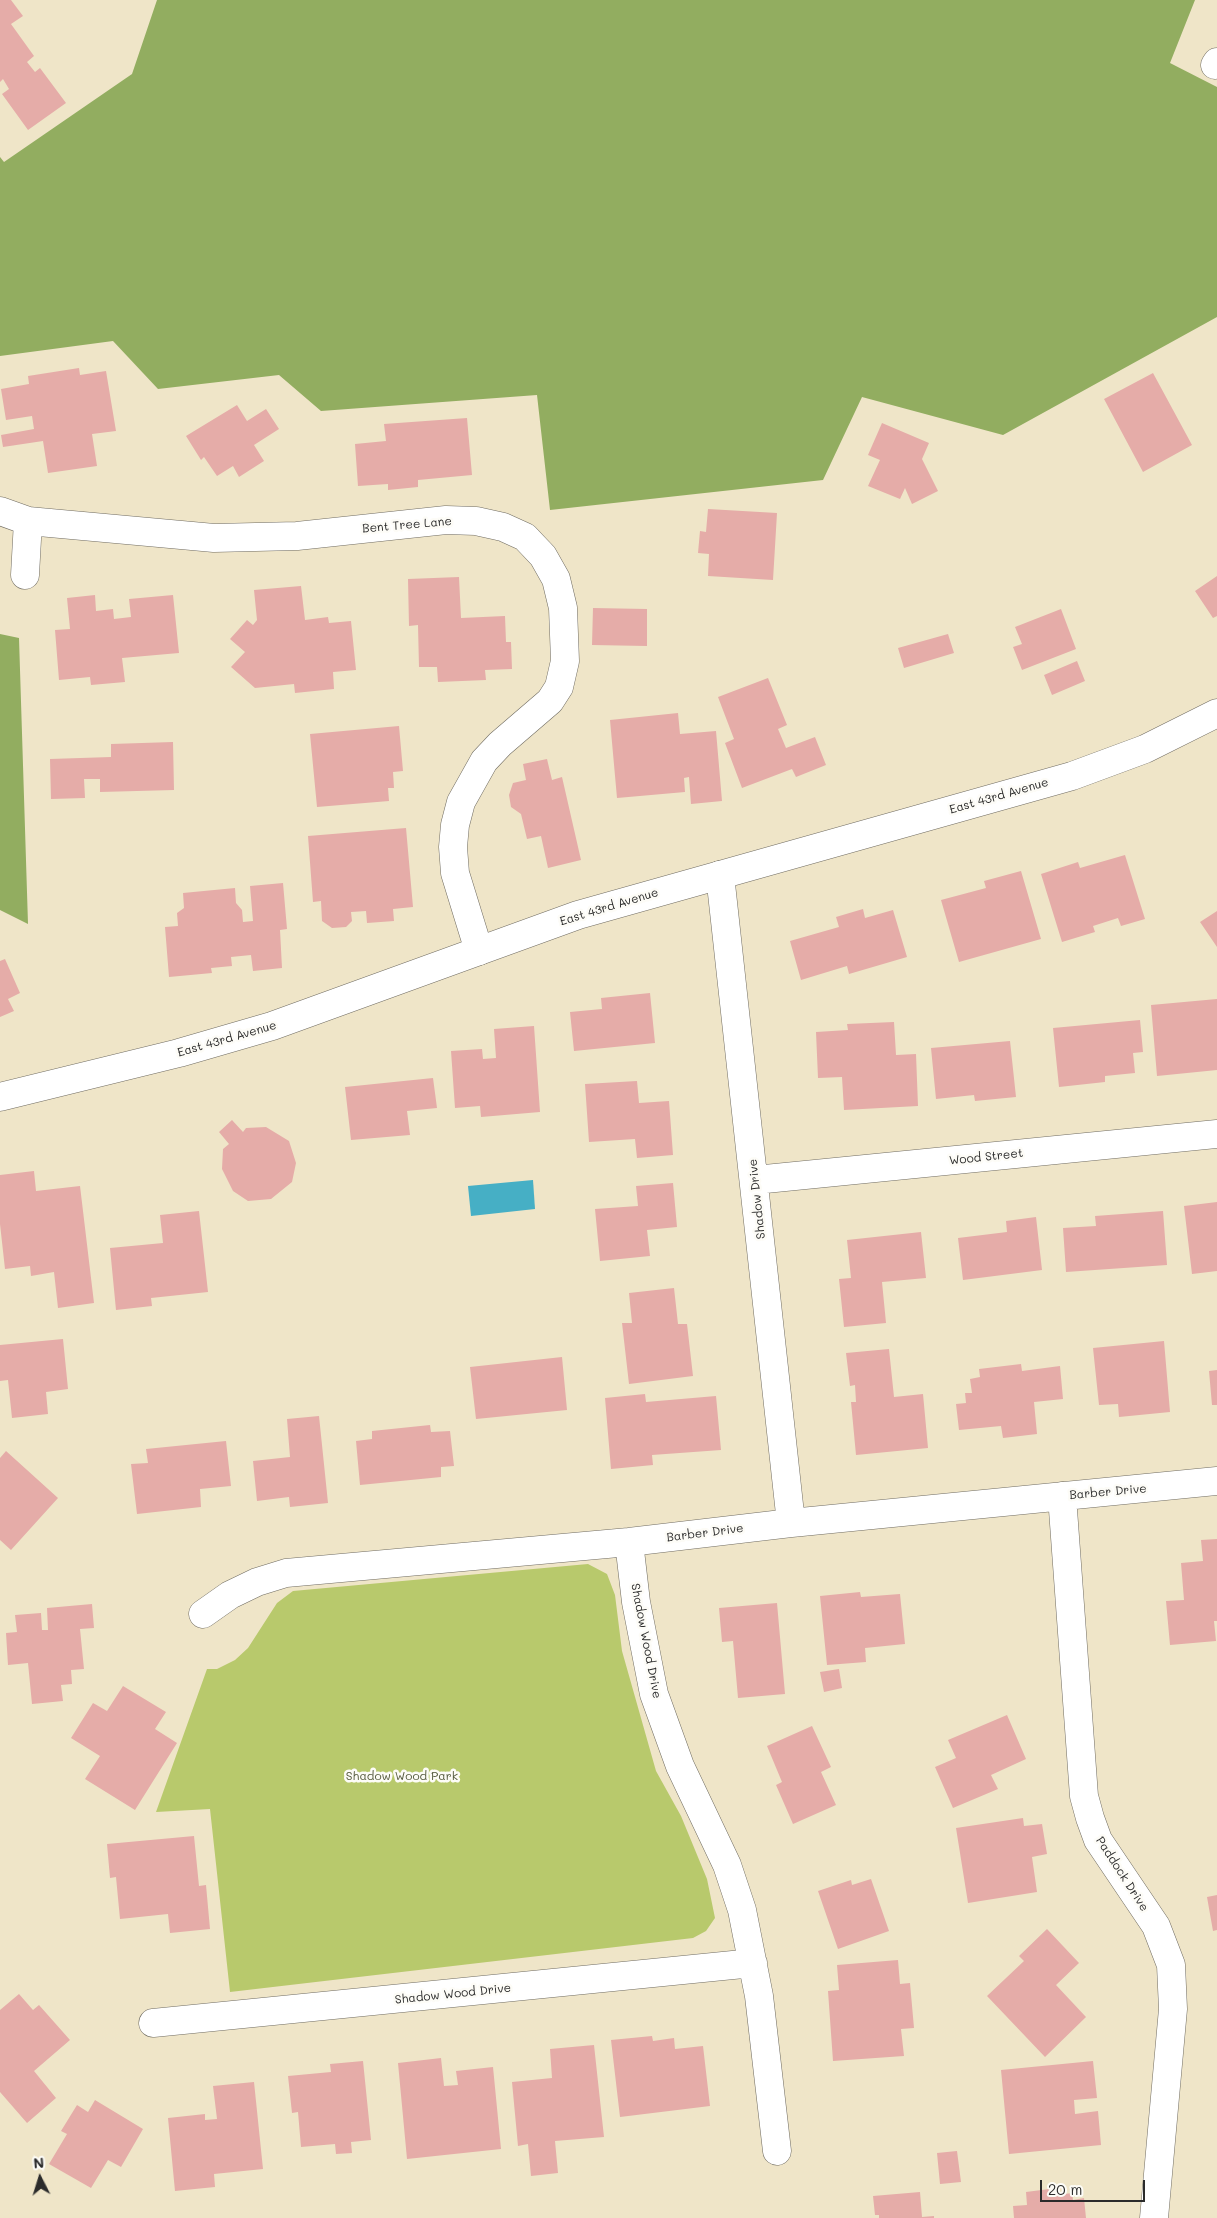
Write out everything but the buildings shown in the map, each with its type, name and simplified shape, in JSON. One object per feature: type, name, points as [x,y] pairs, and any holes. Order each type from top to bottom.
[{"type":"street","name":"Bent Tree Lane","points":[[0,511],[28,522],[233,538],[297,536],[446,520],[466,520],[503,526],[525,537],[543,556],[556,579],[563,608],[565,661],[559,687],[550,701],[490,755],[470,783],[461,802],[455,824],[455,873],[479,951]]},
{"type":"street","points":[[25,575],[28,522]]},
{"type":"street","name":"East 43rd Avenue","points":[[0,1097],[179,1053],[272,1026],[578,915],[1072,776],[1145,749],[1217,713]]},
{"type":"street","name":"Shadow Drive","points":[[720,875],[755,1180],[791,1523]]},
{"type":"street","name":"Wood Street","points":[[755,1180],[1217,1134]]},
{"type":"street","name":"Barber Drive","points":[[204,1614],[230,1595],[257,1582],[286,1573],[629,1542],[791,1523],[1217,1481]]},
{"type":"street","name":"Paddock Drive","points":[[1062,1496],[1084,1796],[1098,1840],[1156,1926],[1171,1965],[1173,2009],[1154,2218]]},
{"type":"street","name":"Shadow Wood Drive","points":[[629,1542],[636,1602],[654,1694],[680,1766],[726,1865],[742,1910],[760,1996],[777,2151]]},
{"type":"street","name":"Shadow Wood Drive","points":[[153,2023],[753,1963]]},
{"type":"green space","points":[[157,0],[1195,0],[1170,63],[1217,87],[1217,317],[1003,435],[862,397],[823,480],[550,510],[537,395],[321,411],[279,375],[158,389],[113,341],[0,356],[0,157],[4,162],[132,74]]},
{"type":"green space","points":[[0,634],[19,638],[28,924],[0,910]]},
{"type":"green space","name":"Shadow Wood Park","points":[[588,1564],[607,1574],[615,1595],[622,1651],[656,1771],[681,1816],[707,1879],[715,1918],[706,1931],[693,1938],[230,1992],[210,1809],[156,1812],[207,1669],[217,1669],[235,1660],[248,1648],[277,1603],[293,1591]]},
{"type":"water","points":[[533,1180],[535,1209],[471,1216],[468,1186]]}]
